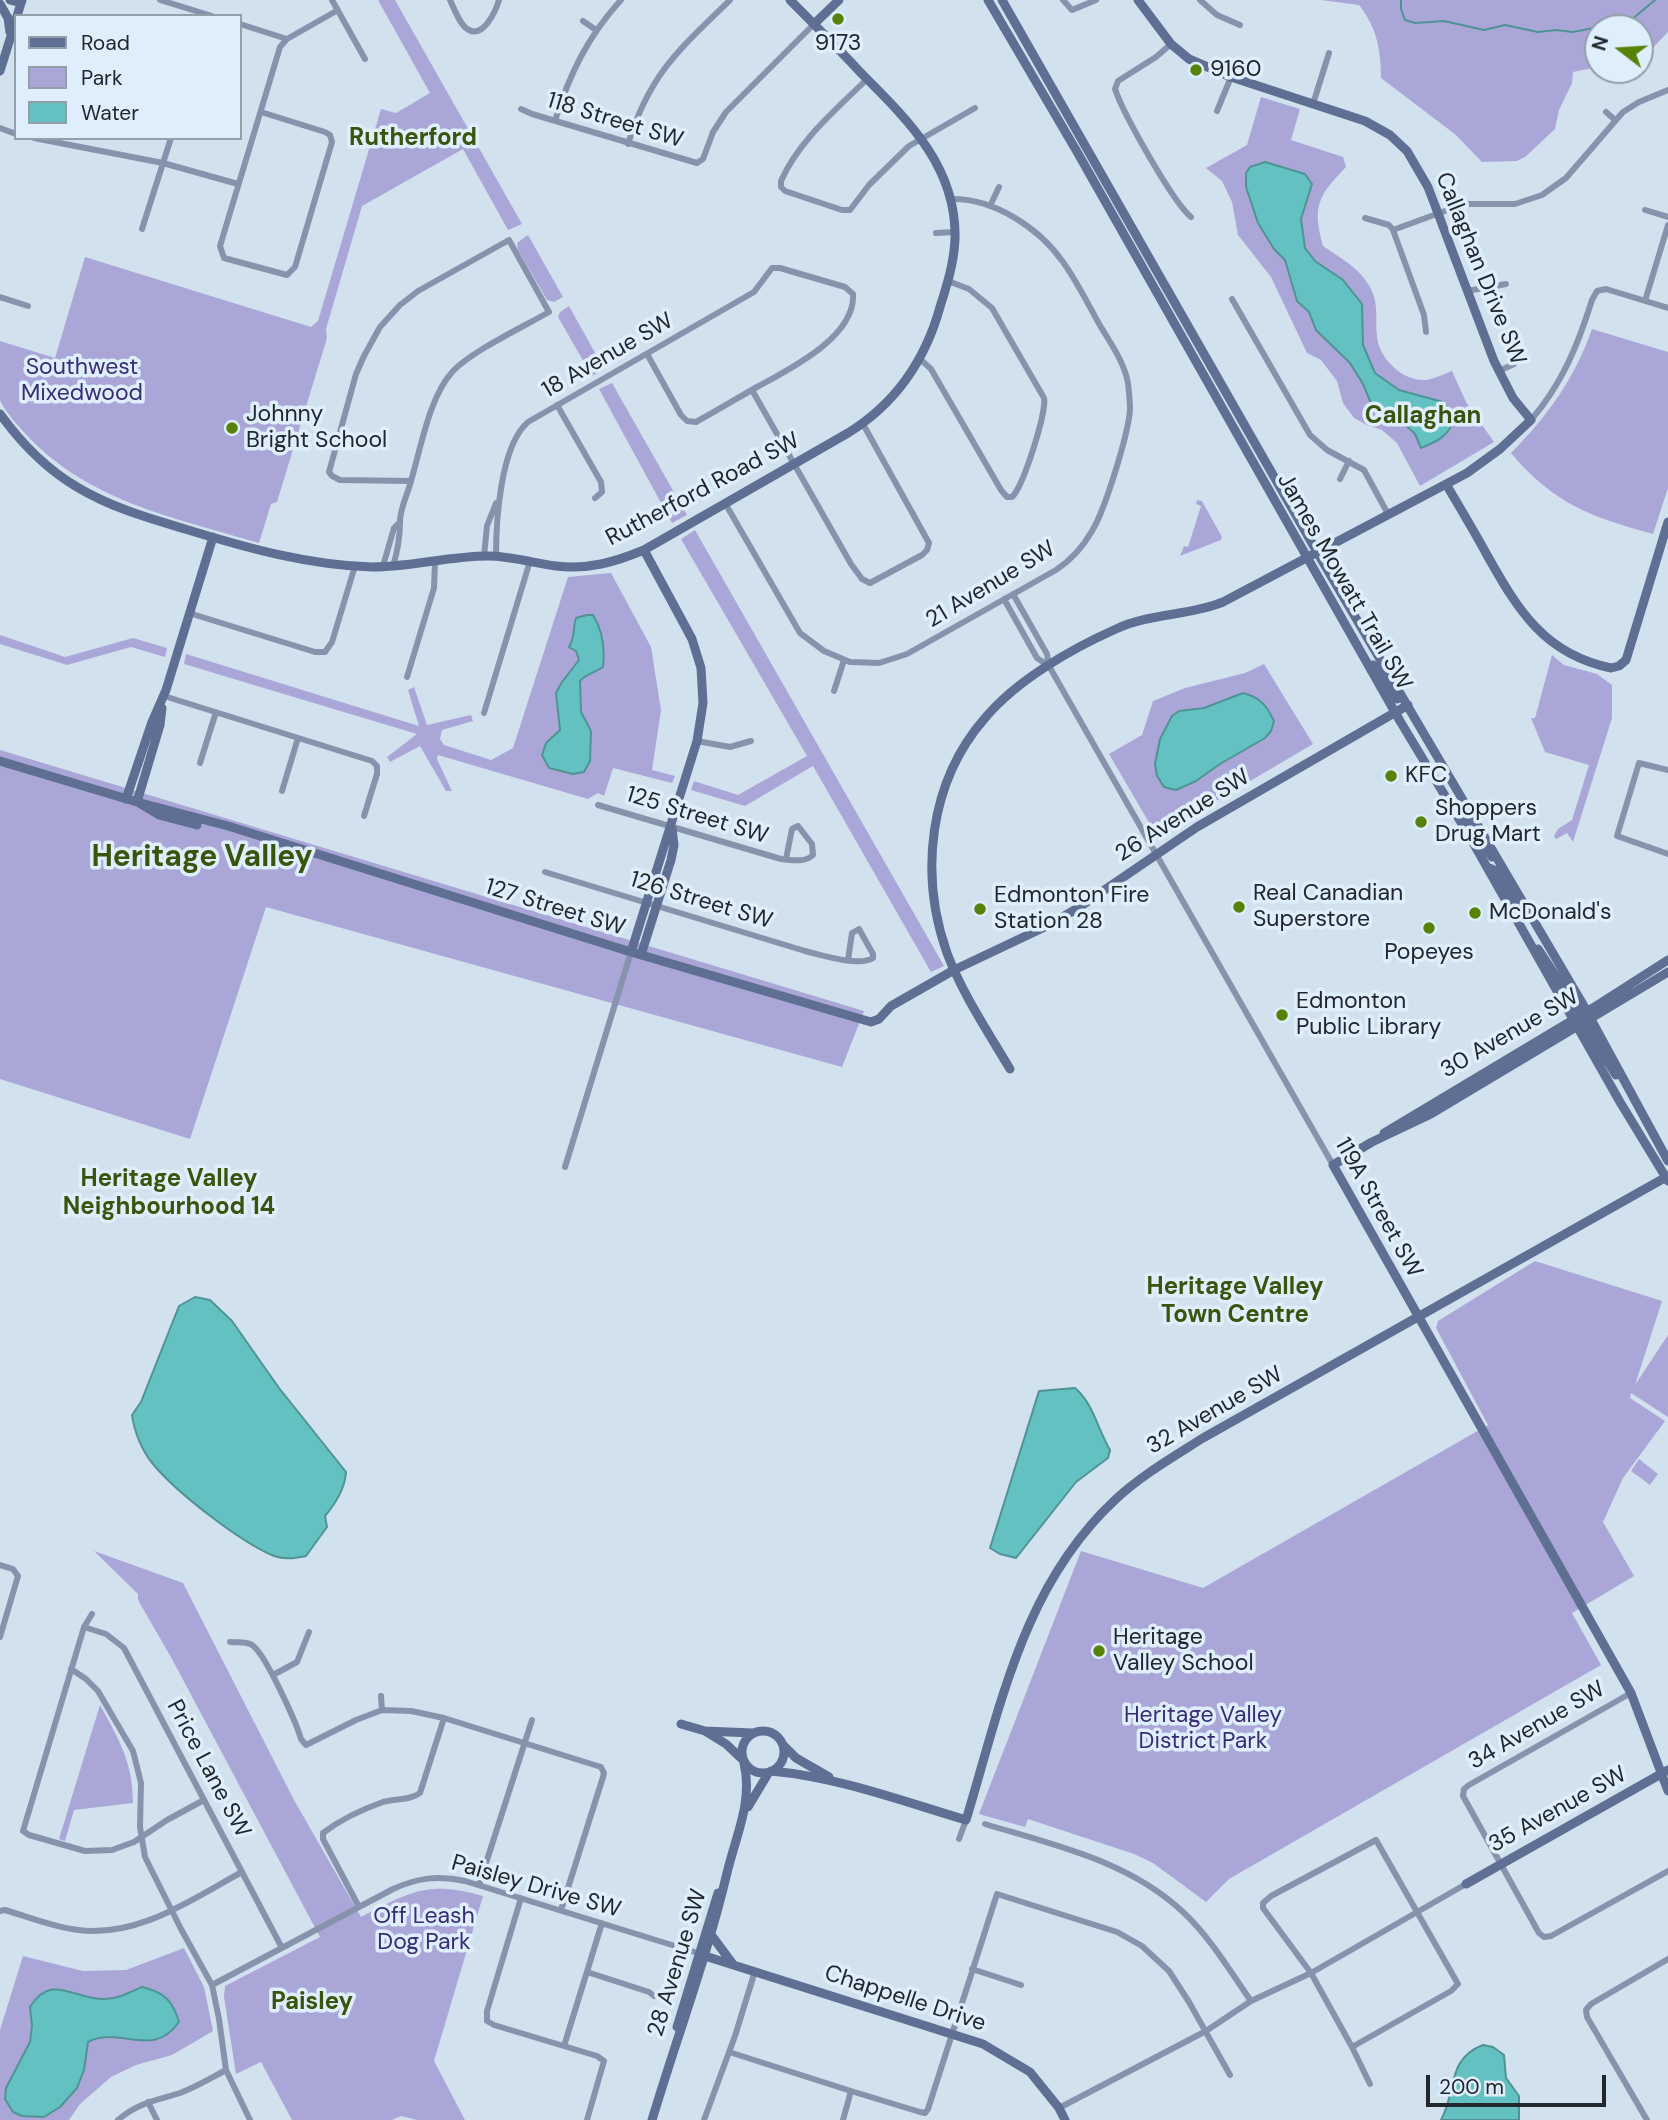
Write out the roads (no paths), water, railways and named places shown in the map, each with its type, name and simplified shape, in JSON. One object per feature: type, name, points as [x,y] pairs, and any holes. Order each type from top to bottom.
[{"type":"street","points":[[10,0],[21,2]]},
{"type":"street","points":[[160,0],[206,14]]},
{"type":"street","points":[[332,0],[366,59]]},
{"type":"street","points":[[450,0],[468,30],[478,30],[486,23],[499,0]]},
{"type":"street","points":[[555,121],[572,72],[596,30],[621,0]]},
{"type":"street","points":[[628,144],[640,107],[659,74],[730,0]]},
{"type":"street","name":"Rutherford Road SW","points":[[0,414],[43,462],[84,491],[126,510],[284,557],[355,566],[388,566],[484,556],[570,567],[596,566],[644,550],[863,424],[894,396],[920,359],[933,331],[948,281],[955,232],[951,199],[939,164],[922,138],[790,0]]},
{"type":"street","points":[[814,24],[839,0]]},
{"type":"street","name":"James Mowatt Trail SW","points":[[988,0],[1524,933],[1633,1095],[1668,1161]]},
{"type":"street","name":"James Mowatt Trail SW","points":[[1002,0],[1317,552],[1553,953],[1582,1018],[1667,1178]]},
{"type":"street","points":[[1063,0],[1072,9],[1096,0]]},
{"type":"street","name":"Callaghan Drive SW","points":[[1138,0],[1171,44],[1197,64],[1364,121],[1397,141],[1420,169],[1499,372],[1513,398],[1531,420]]},
{"type":"street","points":[[1200,0],[1217,15],[1240,24]]},
{"type":"street","points":[[0,4],[8,19],[13,40],[0,71]]},
{"type":"street","points":[[261,112],[325,132],[330,135],[332,142],[295,267],[291,273],[279,275],[222,256],[219,246],[279,50],[287,39],[338,10]]},
{"type":"street","points":[[583,21],[596,30]]},
{"type":"street","name":"118 Street SW","points":[[521,109],[628,144],[692,163],[699,162],[717,124],[726,112],[814,24]]},
{"type":"street","points":[[242,25],[287,39]]},
{"type":"street","points":[[1171,44],[1118,81],[1115,89],[1124,110],[1177,202],[1191,217]]},
{"type":"street","points":[[1313,103],[1329,53]]},
{"type":"street","points":[[1217,111],[1231,76]]},
{"type":"street","points":[[867,79],[807,140],[783,177],[781,187],[788,193],[842,210],[853,209],[869,186],[906,149],[975,108]]},
{"type":"street","points":[[1393,230],[1464,204],[1515,204],[1542,195],[1566,178],[1615,120],[1632,106],[1668,90]]},
{"type":"street","points":[[1606,112],[1615,120]]},
{"type":"street","points":[[1607,129],[1614,135]]},
{"type":"street","points":[[44,140],[163,163],[238,184]]},
{"type":"street","points":[[142,229],[170,140]]},
{"type":"street","points":[[951,199],[965,199],[990,206],[999,187]]},
{"type":"street","name":"21 Avenue SW","points":[[844,660],[870,664],[900,657],[1013,594],[1061,566],[1079,550],[1092,532],[1100,514],[1128,424],[1130,408],[1127,378],[1063,262],[1032,230],[990,206]]},
{"type":"street","points":[[1645,210],[1668,217]]},
{"type":"street","points":[[1365,218],[1389,225],[1393,230],[1424,315],[1426,332]]},
{"type":"street","points":[[1645,301],[1668,225]]},
{"type":"street","points":[[936,233],[955,232]]},
{"type":"street","points":[[388,566],[394,528],[400,522],[435,401],[452,372],[469,358],[549,312],[509,240],[418,291],[400,305],[380,327],[356,374],[329,465],[332,477],[355,481],[411,481]]},
{"type":"street","name":"18 Avenue SW","points":[[484,556],[487,526],[515,441],[520,429],[528,422],[754,292],[772,268],[845,287],[854,296],[841,327],[824,346],[803,362],[752,390]]},
{"type":"street","points":[[920,359],[931,369],[1001,490],[1010,498],[1021,486],[1045,404],[1043,395],[992,308],[969,289],[948,281]]},
{"type":"street","points":[[1467,291],[1506,284]]},
{"type":"street","points":[[1010,1069],[954,971],[938,923],[933,890],[933,836],[940,800],[958,757],[986,717],[1018,687],[1114,629],[1129,623],[1193,612],[1215,605],[1446,484],[1491,457],[1531,420],[1553,392],[1570,363],[1597,291],[1606,289],[1668,308]]},
{"type":"street","points":[[0,297],[28,306]]},
{"type":"street","points":[[1233,299],[1310,435],[1327,450],[1360,467],[1367,474],[1388,514]]},
{"type":"street","points":[[646,354],[681,415],[689,422],[699,420],[752,390],[851,564],[867,582],[876,581],[925,552],[928,547],[927,537],[863,424]]},
{"type":"street","points":[[1499,372],[1514,364]]},
{"type":"street","points":[[557,405],[601,482],[602,492],[596,498]]},
{"type":"street","points":[[1340,479],[1349,461]]},
{"type":"street","points":[[1446,484],[1511,598],[1531,625],[1568,652],[1611,668],[1626,660],[1668,522]]},
{"type":"street","name":"18 Avenue SW","points":[[496,557],[497,502]]},
{"type":"street","points":[[724,503],[795,626],[813,644],[844,660],[834,691]]},
{"type":"street","points":[[126,799],[152,722],[164,696],[212,537]]},
{"type":"street","points":[[565,1167],[664,841],[672,827],[697,741],[704,703],[701,668],[689,632],[644,550]]},
{"type":"street","points":[[484,712],[530,561]]},
{"type":"street","points":[[407,677],[435,582],[435,562]]},
{"type":"street","points":[[189,613],[315,652],[325,652],[332,642],[355,566]]},
{"type":"street","name":"119A Street SW","points":[[1013,594],[1047,654],[1049,666],[1630,1693],[1665,1772],[1668,1791]]},
{"type":"street","name":"119A Street SW","points":[[1004,599],[1037,658],[1049,666]]},
{"type":"street","points":[[1363,656],[1377,668],[1398,700],[1408,705]]},
{"type":"street","points":[[701,668],[712,666]]},
{"type":"street","points":[[164,696],[370,760],[377,767],[364,816]]},
{"type":"street","points":[[137,802],[160,725],[164,696]]},
{"type":"street","name":"26 Avenue SW","points":[[871,1022],[879,1019],[891,1006],[954,971],[1078,908],[1237,803],[1408,705]]},
{"type":"street","points":[[200,763],[216,712]]},
{"type":"street","points":[[282,791],[298,738]]},
{"type":"street","points":[[697,741],[730,747],[751,741]]},
{"type":"street","name":"127 Street SW","points":[[0,761],[137,802],[159,816],[211,827],[228,826],[642,955],[871,1022]]},
{"type":"street","points":[[1668,770],[1639,763],[1617,836],[1668,854]]},
{"type":"street","points":[[1437,782],[1466,818],[1491,856],[1500,861]]},
{"type":"street","name":"125 Street SW","points":[[598,805],[786,859],[807,859],[813,855],[813,849],[810,840],[798,826],[792,829],[786,859]]},
{"type":"street","points":[[642,955],[672,853],[672,827]]},
{"type":"street","points":[[1487,868],[1496,871],[1553,953]]},
{"type":"street","name":"126 Street SW","points":[[545,872],[805,951],[848,960]]},
{"type":"street","points":[[859,929],[873,958],[867,961],[848,960],[853,932],[859,929]]},
{"type":"street","name":"30 Avenue SW","points":[[1582,1018],[1668,960]]},
{"type":"street","name":"30 Avenue SW","points":[[1333,1165],[1395,1125],[1668,972]]},
{"type":"street","name":"32 Avenue SW","points":[[960,1839],[1018,1651],[1033,1614],[1057,1570],[1088,1528],[1128,1489],[1174,1456],[1667,1178]]},
{"type":"street","points":[[0,1565],[13,1569],[18,1576],[0,1637]]},
{"type":"street","points":[[92,1614],[84,1627],[23,1830],[29,1835],[85,1851],[112,1850],[141,1838],[160,1824],[204,1800]]},
{"type":"street","name":"Price Lane SW","points":[[84,1627],[106,1634],[122,1644],[282,1948]]},
{"type":"street","points":[[273,1675],[297,1662],[309,1632]]},
{"type":"street","points":[[230,1642],[247,1643],[255,1647],[273,1675],[306,1745],[382,1710],[411,1711],[444,1718],[601,1767],[604,1773],[561,1910]]},
{"type":"street","points":[[71,1669],[98,1691],[133,1751],[141,1783],[141,1838],[149,1868],[212,1985],[226,2070],[250,2120]]},
{"type":"street","name":"34 Avenue SW","points":[[1501,1865],[1464,1800],[1463,1792],[1469,1785],[1630,1693]]},
{"type":"street","points":[[381,1696],[382,1710]]},
{"type":"street","points":[[359,1907],[323,1839],[323,1833],[362,1810],[420,1793],[444,1718]]},
{"type":"street","points":[[480,1885],[532,1720]]},
{"type":"street","points":[[681,1724],[705,1731],[770,1731],[796,1758],[837,1781]]},
{"type":"street","points":[[705,1731],[726,1744],[758,1773],[806,1775],[837,1781],[966,1820]]},
{"type":"street","points":[[743,1761],[742,1744],[752,1732]]},
{"type":"street","points":[[770,1772],[781,1763],[784,1750],[782,1743]]},
{"type":"street","name":"28 Avenue SW","points":[[702,1955],[712,1936],[727,1873],[746,1812],[748,1783],[743,1761]]},
{"type":"street","name":"28 Avenue SW","points":[[746,1812],[770,1772]]},
{"type":"street","name":"35 Avenue SW","points":[[1466,1884],[1665,1772]]},
{"type":"street","points":[[985,1824],[1077,1852],[1140,1878],[1185,1913],[1251,2001]]},
{"type":"street","points":[[1352,2047],[1455,1989],[1458,1984],[1376,1840],[1266,1899],[1263,1908],[1311,1973],[1370,2084]]},
{"type":"street","points":[[1501,1865],[1539,1933],[1544,1937],[1551,1936],[1668,1871]]},
{"type":"street","points":[[0,1911],[5,1910],[62,1927],[95,1931],[150,1921],[242,1872]]},
{"type":"street","name":"28 Avenue SW","points":[[652,2120],[702,1955],[716,1896],[727,1873]]},
{"type":"street","name":"Paisley Drive SW","points":[[212,1985],[359,1907],[405,1884],[424,1878],[445,1877],[480,1885],[702,1955]]},
{"type":"street","points":[[1059,2108],[1206,2031],[1251,2001],[1311,1973],[1466,1884]]},
{"type":"street","points":[[729,2052],[925,2113],[994,1898],[997,1894],[1002,1894],[1117,1932],[1142,1946],[1169,1972],[1230,2075]]},
{"type":"street","points":[[521,1898],[487,2011],[487,2021],[597,2056],[604,2061],[587,2120]]},
{"type":"street","points":[[564,2046],[602,1923]]},
{"type":"street","points":[[712,1936],[733,1964]]},
{"type":"street","name":"Chappelle Drive","points":[[702,1955],[983,2044],[1030,2072],[1059,2108],[1065,2120]]},
{"type":"street","points":[[1647,2120],[1587,2017],[1586,2010],[1591,2004],[1668,1959]]},
{"type":"street","points":[[972,1969],[1021,1985]]},
{"type":"street","points":[[704,2120],[755,1971]]},
{"type":"street","points":[[587,1972],[654,1996]]},
{"type":"street","points":[[118,2120],[130,2110],[193,2087],[226,2070]]},
{"type":"street","points":[[843,2120],[851,2091]]},
{"type":"street","points":[[148,2102],[157,2120]]},
{"type":"water","points":[[1265,162],[1305,174],[1312,184],[1301,219],[1305,248],[1315,261],[1343,280],[1362,304],[1363,345],[1375,373],[1399,390],[1443,402],[1455,418],[1446,434],[1437,440],[1421,448],[1415,434],[1400,420],[1382,414],[1370,401],[1350,363],[1316,330],[1309,312],[1297,301],[1285,260],[1274,249],[1258,223],[1246,187],[1246,173],[1250,167]]},
{"type":"water","points":[[593,615],[601,634],[603,667],[580,681],[581,712],[591,731],[590,761],[584,772],[573,774],[549,768],[542,755],[546,743],[560,730],[556,693],[579,660],[576,651],[569,647],[576,618]]},
{"type":"water","points":[[1243,693],[1254,697],[1266,707],[1274,721],[1271,731],[1265,738],[1196,781],[1176,790],[1164,787],[1157,776],[1155,764],[1160,739],[1172,716],[1179,711],[1204,708]]},
{"type":"water","points":[[195,1297],[210,1300],[232,1321],[279,1388],[346,1472],[339,1496],[325,1516],[327,1527],[306,1556],[274,1556],[244,1540],[192,1502],[163,1475],[149,1459],[139,1441],[132,1415],[141,1402],[179,1306]]},
{"type":"water","points":[[1075,1388],[1095,1417],[1110,1450],[1108,1458],[1076,1482],[1016,1558],[1000,1554],[990,1548],[1039,1391]]},
{"type":"water","points":[[142,1987],[162,1995],[174,2008],[179,2022],[169,2033],[147,2041],[112,2037],[88,2042],[84,2070],[77,2088],[60,2107],[44,2117],[22,2116],[13,2112],[5,2099],[6,2088],[30,2042],[30,2007],[38,1997],[55,1989],[110,1999]]},
{"type":"water","points":[[1483,2045],[1493,2047],[1504,2055],[1506,2078],[1519,2096],[1519,2120],[1441,2120],[1454,2077],[1463,2059]]},
{"type":"waterway","points":[[1401,0],[1405,20],[1415,23],[1444,21],[1484,30],[1505,25],[1538,32],[1573,32],[1630,21],[1655,0]]},
{"type":"place","name":"9173","points":[[838,19]]},
{"type":"place","name":"9160","points":[[1196,70]]},
{"type":"place","name":"Johnny Bright School","points":[[232,428]]},
{"type":"place","name":"KFC","points":[[1391,776]]},
{"type":"place","name":"Shoppers Drug Mart","points":[[1421,822]]},
{"type":"place","name":"Real Canadian Superstore","points":[[1239,907]]},
{"type":"place","name":"Edmonton Fire Station 28","points":[[980,909]]},
{"type":"place","name":"McDonald's","points":[[1475,913]]},
{"type":"place","name":"Popeyes","points":[[1429,928]]},
{"type":"place","name":"Edmonton Public Library","points":[[1282,1015]]},
{"type":"place","name":"Heritage Valley School","points":[[1099,1651]]},
{"type":"district","name":"Rutherford","points":[[413,139]]},
{"type":"district","name":"Callaghan","points":[[1423,417]]},
{"type":"district","name":"Heritage Valley","points":[[202,858]]},
{"type":"district","name":"Heritage Valley Neighbourhood 14","points":[[169,1194]]},
{"type":"district","name":"Heritage Valley Town Centre","points":[[1235,1302]]},
{"type":"district","name":"Paisley","points":[[312,2003]]},
{"type":"park label","name":"Southwest Mixedwood","points":[[82,381]]},
{"type":"park label","name":"Heritage Valley District Park","points":[[1203,1729]]},
{"type":"park label","name":"Off Leash Dog Park","points":[[424,1930]]}]
